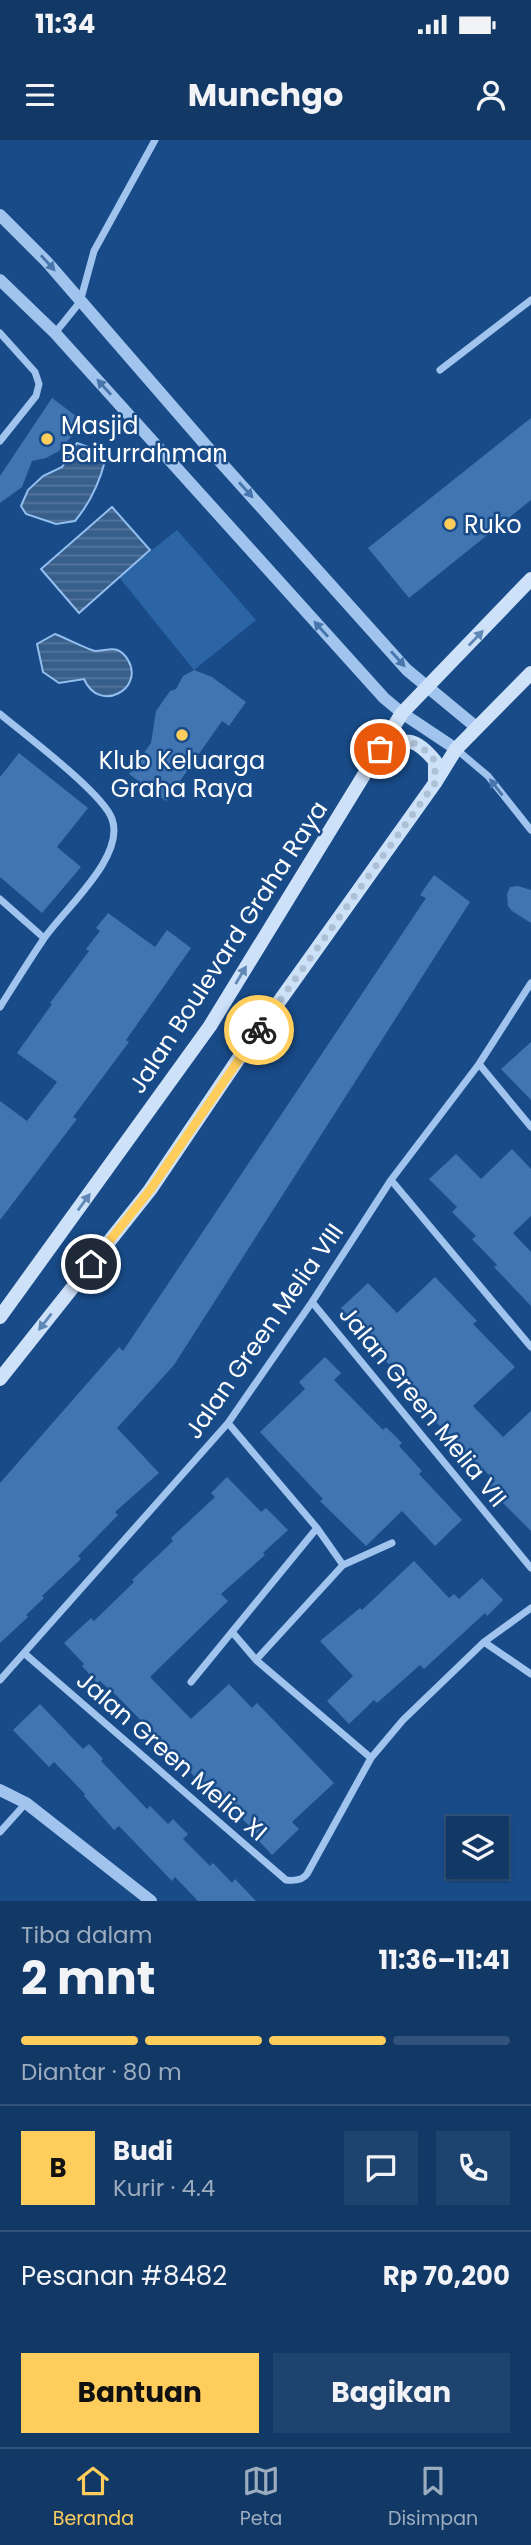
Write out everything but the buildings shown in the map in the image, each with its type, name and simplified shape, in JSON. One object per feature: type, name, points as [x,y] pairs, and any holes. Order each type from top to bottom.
[{"type":"main road","name":"Jalan Boulevard Graha Raya","points":[[0,1317],[210,1026],[402,713],[531,579]]},
{"type":"main road","points":[[0,1379],[150,1190],[241,1055],[435,783],[456,749],[531,673]]},
{"type":"main road","points":[[380,749],[401,740],[421,745],[435,761],[435,783]]},
{"type":"street","points":[[55,333],[80,302],[94,251],[155,140]]},
{"type":"street","points":[[0,215],[47,262],[407,670],[476,727]]},
{"type":"street","points":[[0,279],[55,333],[384,698],[456,749],[488,776],[531,830]]},
{"type":"street","points":[[440,370],[531,300]]},
{"type":"street","points":[[0,333],[34,372],[39,384],[36,396],[0,441]]},
{"type":"street","points":[[0,714],[98,797],[112,817],[116,832],[112,847],[99,871],[44,938],[0,1007]]},
{"type":"street","points":[[0,900],[44,938]]},
{"type":"street","name":"Jalan Green Melia VIII","points":[[0,1680],[228,1423],[312,1302],[391,1180],[479,1064],[531,983]]},
{"type":"street","points":[[479,1064],[531,1127]]},
{"type":"street","points":[[391,1180],[531,1347]]},
{"type":"street","name":"Jalan Green Melia VII","points":[[312,1302],[531,1568]]},
{"type":"street","points":[[228,1423],[317,1528],[343,1565]]},
{"type":"street","points":[[191,1682],[317,1528]]},
{"type":"street","points":[[256,1660],[343,1565],[393,1543]]},
{"type":"street","points":[[233,1633],[256,1660],[371,1758],[403,1720],[484,1642],[531,1608]]},
{"type":"street","points":[[484,1642],[531,1674]]},
{"type":"street","name":"Jalan Green Melia XI","points":[[24,1653],[286,1880],[298,1880],[307,1874],[371,1758]]},
{"type":"street","points":[[0,1790],[26,1803],[151,1901]]},
{"type":"street","points":[[0,1832],[26,1803]]},
{"type":"shaded area","points":[[77,443],[94,449],[105,461],[93,493],[75,521],[56,524],[26,514],[21,506],[28,490],[43,476],[62,467]]},
{"type":"shaded area","points":[[112,507],[150,550],[79,613],[41,569]]},
{"type":"shaded area","points":[[177,530],[256,620],[194,670],[119,577]]},
{"type":"shaded area","points":[[55,634],[95,651],[120,651],[128,660],[132,671],[126,688],[118,694],[100,695],[91,689],[84,679],[59,683],[43,672],[37,644]]},
{"type":"way so far","points":[[259,1030],[435,783],[435,761],[421,745],[401,740],[380,749]]},
{"type":"place","name":"Masjid Baiturrahman","points":[[47,439]]},
{"type":"place","name":"Ruko","points":[[450,524]]},
{"type":"place","name":"Klub Keluarga Graha Raya","points":[[182,735]]},
{"type":"route","points":[[91,1264],[150,1190],[259,1030]]}]
